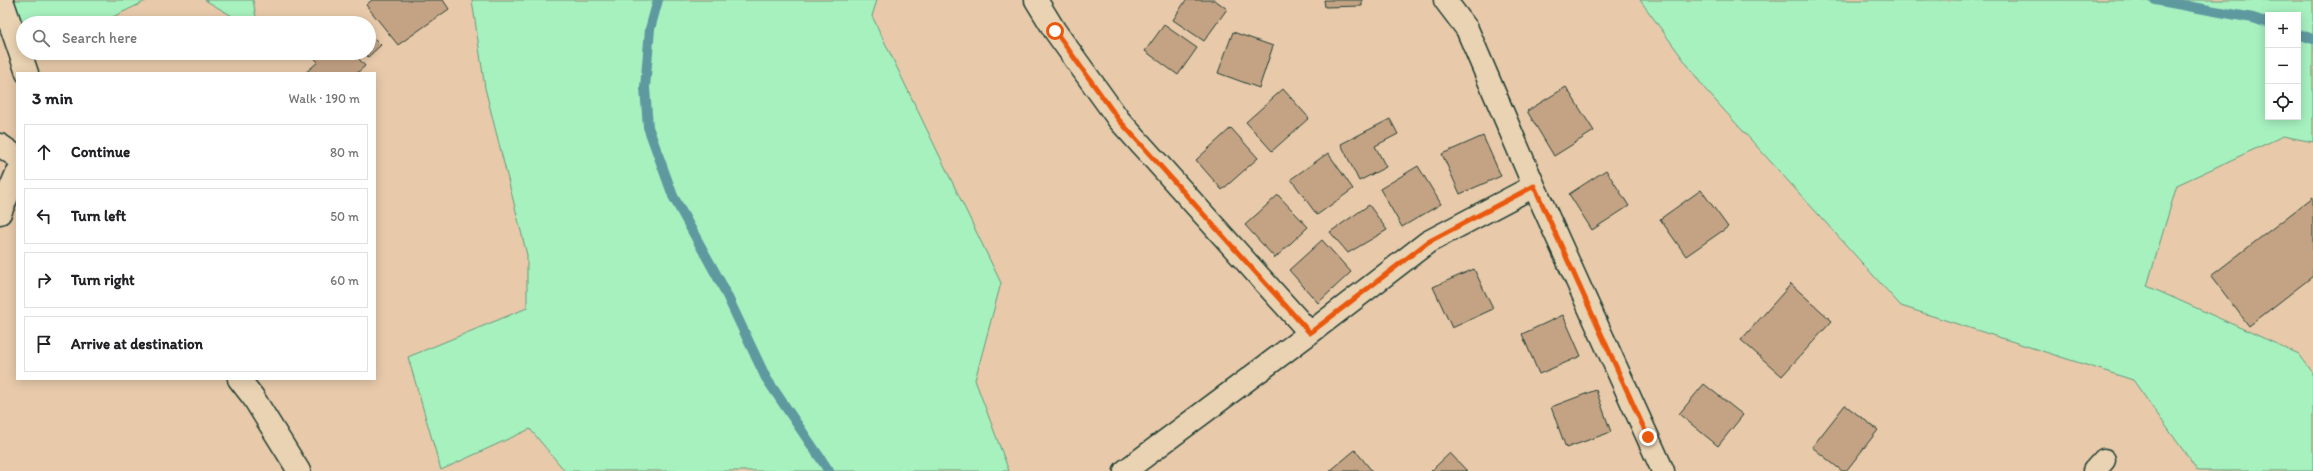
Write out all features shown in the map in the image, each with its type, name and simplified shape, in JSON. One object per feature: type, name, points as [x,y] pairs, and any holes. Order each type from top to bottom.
[{"type":"street","points":[[2,0],[16,41]]},
{"type":"street","points":[[1036,0],[1055,31],[1119,120],[1310,333]]},
{"type":"street","points":[[1445,0],[1467,29],[1534,186],[1663,471]]},
{"type":"street","points":[[23,60],[27,72]]},
{"type":"street","points":[[0,145],[16,156]]},
{"type":"street","points":[[0,213],[16,175]]},
{"type":"street","points":[[1124,471],[1310,333],[1428,242],[1534,186]]},
{"type":"street","points":[[240,380],[253,396],[299,471]]},
{"type":"green space","points":[[2,0],[148,0],[115,16],[16,16],[16,42]]},
{"type":"green space","points":[[205,0],[253,0],[256,16],[232,16]]},
{"type":"green space","points":[[472,0],[877,0],[872,16],[1001,283],[975,380],[1009,471],[565,471],[530,429],[441,470],[408,357],[527,308],[527,255],[485,88]]},
{"type":"green space","points":[[1640,0],[2313,0],[2313,142],[2283,136],[2177,185],[2147,286],[2299,354],[2313,373],[2313,471],[2198,471],[2133,380],[1901,306],[1705,89]]},
{"type":"building","points":[[372,0],[443,0],[449,9],[398,45],[366,5]]},
{"type":"building","points":[[1186,0],[1215,0],[1227,9],[1204,41],[1173,20]]},
{"type":"building","points":[[1324,0],[1362,0],[1362,6],[1325,7]]},
{"type":"building","points":[[1164,25],[1197,48],[1178,75],[1145,51]]},
{"type":"building","points":[[1233,32],[1273,46],[1259,88],[1218,73]]},
{"type":"building","points":[[376,40],[381,45],[376,50]]},
{"type":"building","points":[[316,60],[360,60],[365,66],[358,72],[306,72],[318,62]]},
{"type":"building","points":[[1566,87],[1594,131],[1554,156],[1527,111]]},
{"type":"building","points":[[1283,89],[1309,118],[1272,151],[1246,122]]},
{"type":"building","points":[[1390,119],[1398,134],[1375,146],[1386,167],[1359,181],[1341,144]]},
{"type":"building","points":[[1231,128],[1258,158],[1222,190],[1196,160]]},
{"type":"building","points":[[1483,136],[1501,176],[1460,194],[1442,154]]},
{"type":"building","points":[[1328,153],[1353,189],[1317,215],[1291,179]]},
{"type":"building","points":[[1418,166],[1441,204],[1402,227],[1380,189]]},
{"type":"building","points":[[1606,170],[1629,206],[1592,230],[1569,194]]},
{"type":"building","points":[[1701,190],[1728,227],[1686,256],[1660,219]]},
{"type":"building","points":[[1278,195],[1308,227],[1275,258],[1245,225]]},
{"type":"building","points":[[2313,197],[2313,276],[2249,326],[2211,276]]},
{"type":"building","points":[[1369,205],[1387,230],[1348,253],[1330,232]]},
{"type":"building","points":[[1322,240],[1351,272],[1318,303],[1289,270]]},
{"type":"building","points":[[1474,269],[1493,309],[1452,328],[1433,287]]},
{"type":"building","points":[[1791,284],[1832,321],[1782,376],[1741,340]]},
{"type":"building","points":[[1563,315],[1581,356],[1539,374],[1522,334]]},
{"type":"building","points":[[1704,384],[1743,415],[1718,446],[1679,414]]},
{"type":"building","points":[[1596,390],[1611,432],[1566,448],[1551,407]]},
{"type":"building","points":[[1845,405],[1878,430],[1846,471],[1842,471],[1812,447]]},
{"type":"building","points":[[1355,450],[1372,471],[1330,471]]},
{"type":"building","points":[[1450,453],[1467,471],[1431,471]]},
{"type":"waterway","points":[[658,0],[650,29],[645,88],[648,127],[673,196],[722,285],[766,378],[829,471]]},
{"type":"waterway","points":[[2155,0],[2253,18],[2265,22]]},
{"type":"waterway","points":[[2301,35],[2313,39]]},
{"type":"route","points":[[1055,31],[1119,120],[1310,333],[1428,242],[1534,186],[1648,437]]}]
